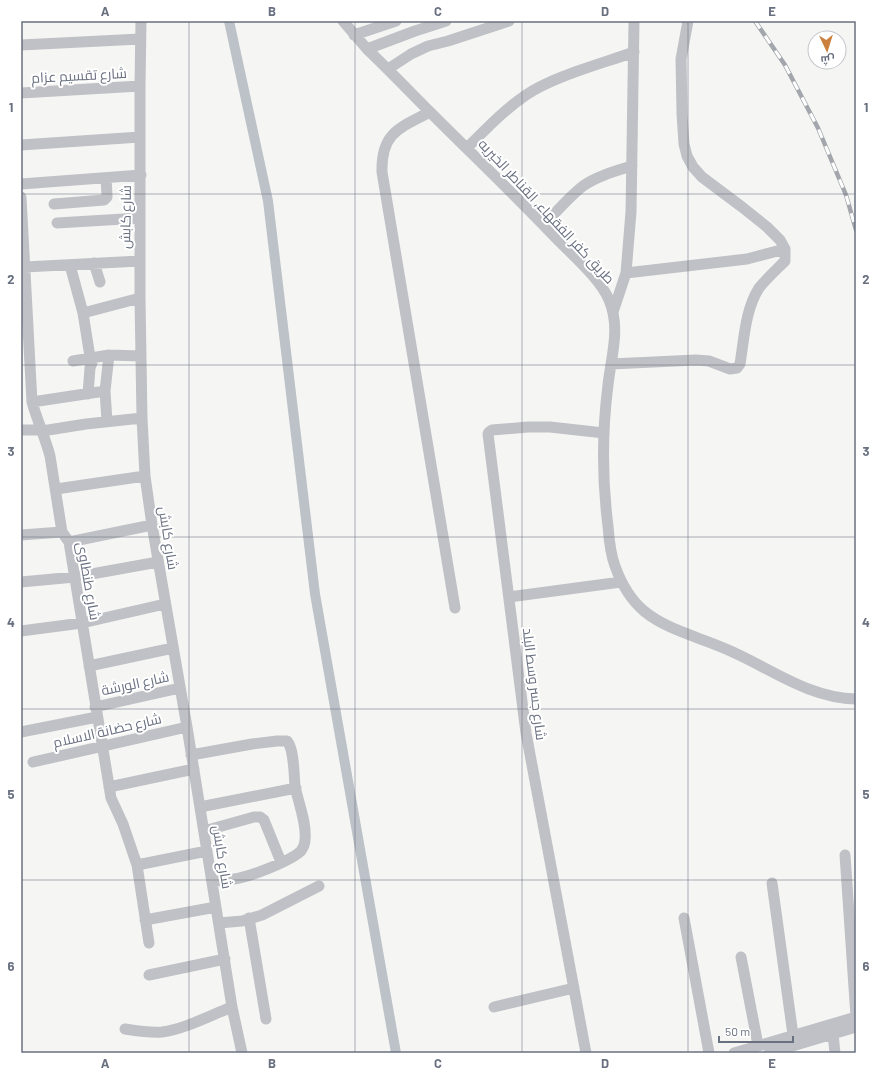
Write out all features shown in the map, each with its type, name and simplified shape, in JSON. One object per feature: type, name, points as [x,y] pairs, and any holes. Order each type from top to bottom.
[{"type":"street","name":"شارع كابش","points":[[141,21],[140,298],[142,418],[145,476],[165,604],[226,958],[232,1007],[242,1053]]},
{"type":"street","name":"طريق كفر الفقهاء, القناطر الخيريه","points":[[343,21],[367,49],[544,225],[604,290],[613,312],[616,335],[611,364],[604,433],[606,508],[614,564],[621,582],[631,597],[643,610],[672,628],[734,652],[805,689],[834,697],[856,700]]},
{"type":"street","points":[[354,35],[396,21]]},
{"type":"street","points":[[367,49],[446,21]]},
{"type":"street","points":[[388,69],[423,48],[509,21]]},
{"type":"street","points":[[613,312],[621,292],[626,273],[631,212],[634,21]]},
{"type":"street","points":[[611,364],[696,360],[709,361],[730,369],[738,368],[740,364],[748,315],[752,302],[768,277],[785,261],[786,249],[780,240],[767,227],[702,177],[693,168],[687,156],[684,144],[682,114],[681,59],[688,21]]},
{"type":"street","points":[[21,45],[140,40]]},
{"type":"street","points":[[467,148],[503,112],[527,94],[574,73],[634,52]]},
{"type":"street","name":"شارع تقسيم عزام","points":[[21,93],[140,86]]},
{"type":"street","points":[[430,112],[399,128],[389,139],[384,147],[382,172],[455,608]]},
{"type":"street","points":[[21,145],[140,137]]},
{"type":"street","points":[[544,225],[584,186],[600,177],[632,166]]},
{"type":"street","points":[[21,184],[141,175]]},
{"type":"street","points":[[54,204],[104,200],[107,197],[106,178]]},
{"type":"street","name":"شارع طنطاوى","points":[[21,203],[22,246],[25,267],[25,335],[28,395],[42,430],[50,456],[62,532],[69,542],[111,798],[123,824],[137,865],[149,943]]},
{"type":"street","points":[[57,223],[140,218]]},
{"type":"street","points":[[626,273],[747,259],[786,249]]},
{"type":"street","points":[[25,267],[140,261]]},
{"type":"street","points":[[94,263],[100,282]]},
{"type":"street","points":[[70,264],[83,313],[92,357],[88,394]]},
{"type":"street","points":[[83,313],[140,298]]},
{"type":"street","points":[[107,421],[105,391],[108,355]]},
{"type":"street","points":[[73,361],[108,355],[141,356]]},
{"type":"street","points":[[28,395],[88,394],[105,391]]},
{"type":"street","points":[[21,430],[42,430],[142,418]]},
{"type":"street","name":"شارع جسر وسط البلد","points":[[586,1053],[526,733],[488,438],[489,432],[550,426],[604,433]]},
{"type":"street","points":[[56,489],[145,476]]},
{"type":"street","points":[[69,542],[152,526]]},
{"type":"street","points":[[21,536],[62,532]]},
{"type":"street","points":[[21,582],[75,577],[158,562]]},
{"type":"street","points":[[509,597],[621,582]]},
{"type":"street","points":[[21,631],[82,623],[165,604]]},
{"type":"street","points":[[89,666],[173,648]]},
{"type":"street","name":"شارع الورشة","points":[[96,712],[180,688]]},
{"type":"street","name":"شارع حضانة الاسلام","points":[[21,732],[96,712]]},
{"type":"street","name":"شارع حضانة الاسلام","points":[[33,762],[187,728]]},
{"type":"street","points":[[191,755],[277,741],[287,742],[291,748],[296,788],[305,833],[305,841],[302,849],[297,854],[260,872],[235,879],[212,881]]},
{"type":"street","points":[[109,787],[194,769]]},
{"type":"street","points":[[200,807],[296,788]]},
{"type":"street","points":[[204,831],[254,817],[260,817],[264,820],[281,862]]},
{"type":"street","points":[[137,865],[207,851]]},
{"type":"street","points":[[734,1053],[758,1045],[795,1044],[856,1017],[845,855]]},
{"type":"street","points":[[772,883],[795,1044]]},
{"type":"street","points":[[219,923],[242,921],[274,909],[319,886]]},
{"type":"street","points":[[145,920],[216,907]]},
{"type":"street","points":[[249,918],[266,1020]]},
{"type":"street","points":[[684,918],[709,1053]]},
{"type":"street","points":[[741,957],[758,1045]]},
{"type":"street","points":[[149,975],[226,958]]},
{"type":"street","points":[[494,1007],[574,988]]},
{"type":"street","points":[[125,1029],[144,1032],[163,1032],[182,1027],[232,1007]]},
{"type":"street","points":[[769,1053],[856,1027]]},
{"type":"street","points":[[833,1034],[835,1053]]},
{"type":"waterway","points":[[229,21],[268,201],[315,594],[396,1053]]},
{"type":"railway","points":[[755,21],[785,65],[818,128],[846,195],[856,230]]}]
